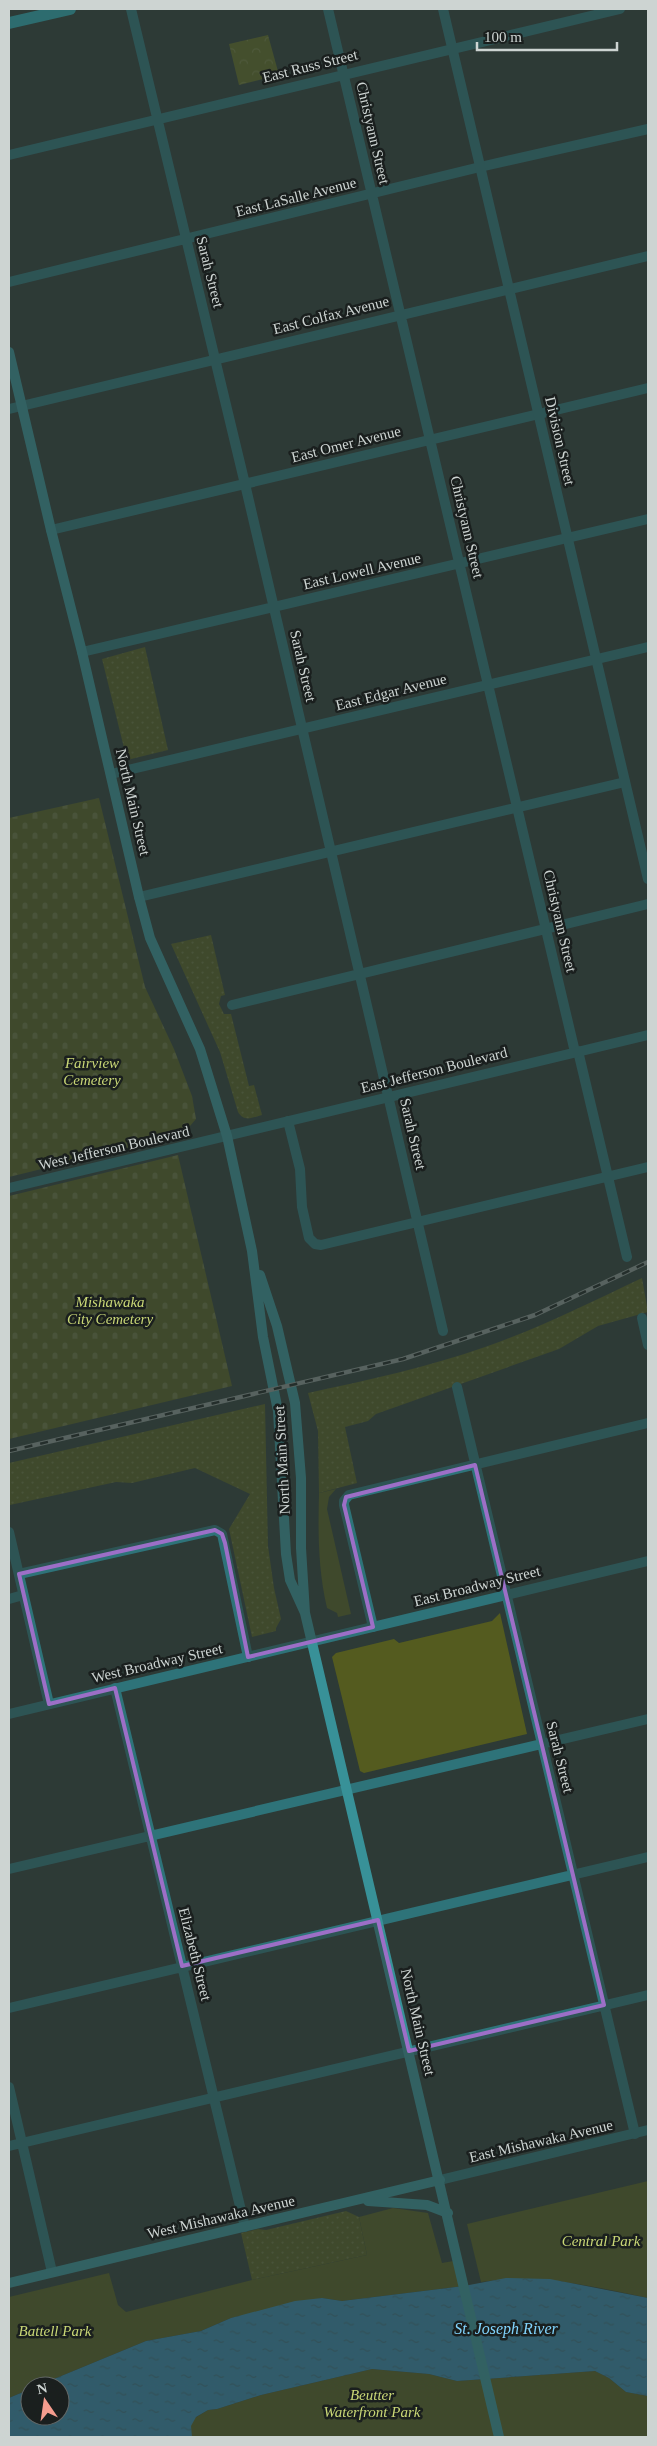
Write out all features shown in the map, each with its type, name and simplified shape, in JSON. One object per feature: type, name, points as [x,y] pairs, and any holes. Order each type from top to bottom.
[{"type":"main road","points":[[9,24],[70,9]]},
{"type":"main road","name":"North Main Street","points":[[9,352],[139,897],[157,954],[200,1049],[227,1136],[252,1250],[263,1336],[278,1411],[286,1554],[290,1580],[306,1613]]},
{"type":"main road","name":"North Main Street","points":[[252,1250],[277,1326],[296,1403],[299,1444],[301,1548],[306,1613],[312,1642],[448,2213],[499,2437]]},
{"type":"main road","name":"West Mishawaka Avenue","points":[[9,2283],[440,2180]]},
{"type":"main road","points":[[357,2201],[427,2205],[448,2213]]},
{"type":"street","name":"Sarah Street","points":[[131,9],[444,1331]]},
{"type":"street","name":"Christyann Street","points":[[328,9],[402,314],[546,930],[627,1257]]},
{"type":"street","name":"Division Street","points":[[443,9],[648,879]]},
{"type":"street","name":"East Russ Street","points":[[9,156],[344,73],[620,9]]},
{"type":"street","name":"East LaSalle Avenue","points":[[9,282],[480,167],[648,129]]},
{"type":"street","name":"East Colfax Avenue","points":[[9,409],[215,358],[648,256]]},
{"type":"street","name":"East Omer Avenue","points":[[51,530],[648,388]]},
{"type":"street","name":"East Lowell Avenue","points":[[82,652],[648,519]]},
{"type":"street","name":"East Edgar Avenue","points":[[111,774],[648,647]]},
{"type":"street","points":[[139,897],[625,782]]},
{"type":"street","points":[[232,1005],[648,904]]},
{"type":"street","name":"East Jefferson Boulevard","points":[[227,1136],[648,1035]]},
{"type":"street","points":[[288,1121],[300,1169],[302,1207],[309,1238],[320,1246],[648,1167]]},
{"type":"street","name":"West Jefferson Boulevard","points":[[9,1188],[227,1136]]},
{"type":"street","points":[[642,1318],[648,1345]]},
{"type":"street","name":"Sarah Street","points":[[457,1387],[635,2134]]},
{"type":"street","points":[[373,1627],[344,1505],[346,1497],[648,1423]]},
{"type":"street","points":[[19,1574],[214,1530],[222,1534],[225,1543],[232,1587],[248,1657]]},
{"type":"street","points":[[9,1532],[49,1704]]},
{"type":"street","name":"East Broadway Street","points":[[312,1642],[648,1561]]},
{"type":"street","points":[[9,1598],[23,1595]]},
{"type":"street","name":"West Broadway Street","points":[[9,1714],[312,1642]]},
{"type":"street","name":"Elizabeth Street","points":[[115,1688],[245,2227]]},
{"type":"street","points":[[9,1869],[648,1719]]},
{"type":"street","points":[[9,2008],[648,1857]]},
{"type":"street","points":[[9,2146],[214,2096],[648,1995]]},
{"type":"street","points":[[9,2087],[52,2272]]},
{"type":"street","name":"East Mishawaka Avenue","points":[[440,2180],[648,2130]]},
{"type":"highlighted area","points":[[475,1465],[604,2005],[409,2051],[378,1920],[182,1966],[115,1688],[49,1704],[19,1574],[215,1530],[222,1534],[225,1543],[248,1657],[373,1627],[344,1505],[346,1497]]},
{"type":"green space","points":[[268,35],[279,75],[239,85],[229,44]]},
{"type":"green space","points":[[145,647],[168,750],[127,760],[102,659]]},
{"type":"green space","name":"Fairview Cemetery","points":[[99,798],[145,987],[174,1049],[192,1096],[196,1119],[184,1133],[172,1137],[9,1177],[9,818]]},
{"type":"green space","points":[[211,935],[225,995],[221,996],[219,1004],[224,1014],[231,1014],[249,1086],[254,1085],[262,1115],[252,1118],[243,1117],[238,1112],[220,1052],[171,944]]},
{"type":"green space","name":"Mishawaka City Cemetery","points":[[178,1155],[232,1386],[9,1439],[9,1196]]},
{"type":"green space","points":[[642,1278],[648,1312],[598,1326],[559,1349],[376,1414],[368,1421],[345,1427],[357,1483],[319,1493],[318,1431],[308,1393],[420,1367],[485,1347],[545,1323]]},
{"type":"green space","points":[[265,1404],[268,1546],[281,1619],[276,1631],[252,1637],[229,1529],[250,1494],[195,1468],[132,1483],[116,1482],[10,1505],[9,1463]]},
{"type":"green space","points":[[336,1489],[329,1497],[327,1509],[351,1614],[338,1617],[337,1613],[327,1608],[320,1565],[319,1537],[319,1493]]},
{"type":"green space","points":[[500,1613],[527,1734],[364,1773],[360,1771],[332,1657],[336,1653],[394,1639],[399,1643],[492,1621]]},
{"type":"green space","name":"Central Park","points":[[648,2181],[648,2298],[565,2282],[524,2279],[481,2282],[467,2224]]},
{"type":"green space","name":"Battell Park","points":[[393,2208],[428,2213],[442,2263],[459,2260],[464,2286],[342,2301],[322,2298],[231,2318],[201,2331],[146,2341],[61,2376],[20,2376],[20,2393],[9,2398],[9,2297],[109,2273],[118,2305],[126,2312],[252,2280],[367,2255],[359,2217]]},
{"type":"green space","points":[[346,2211],[359,2217],[367,2255],[252,2280],[241,2233],[258,2229],[266,2230]]},
{"type":"green space","name":"Beutter Waterfront Park","points":[[372,2369],[429,2374],[457,2381],[595,2371],[609,2378],[626,2392],[648,2396],[648,2437],[163,2437],[208,2410],[261,2395]]},
{"type":"water","name":"St. Joseph River","points":[[506,2278],[550,2279],[648,2298],[648,2396],[626,2392],[609,2378],[595,2371],[457,2381],[429,2374],[372,2369],[261,2395],[208,2410],[196,2417],[191,2426],[192,2437],[9,2437],[9,2398],[20,2393],[20,2426],[70,2426],[70,2376],[61,2376],[146,2341],[201,2331],[231,2318],[295,2301],[322,2298],[342,2301],[464,2286]]},
{"type":"railway","points":[[9,1451],[403,1359],[535,1315],[648,1262]]}]
